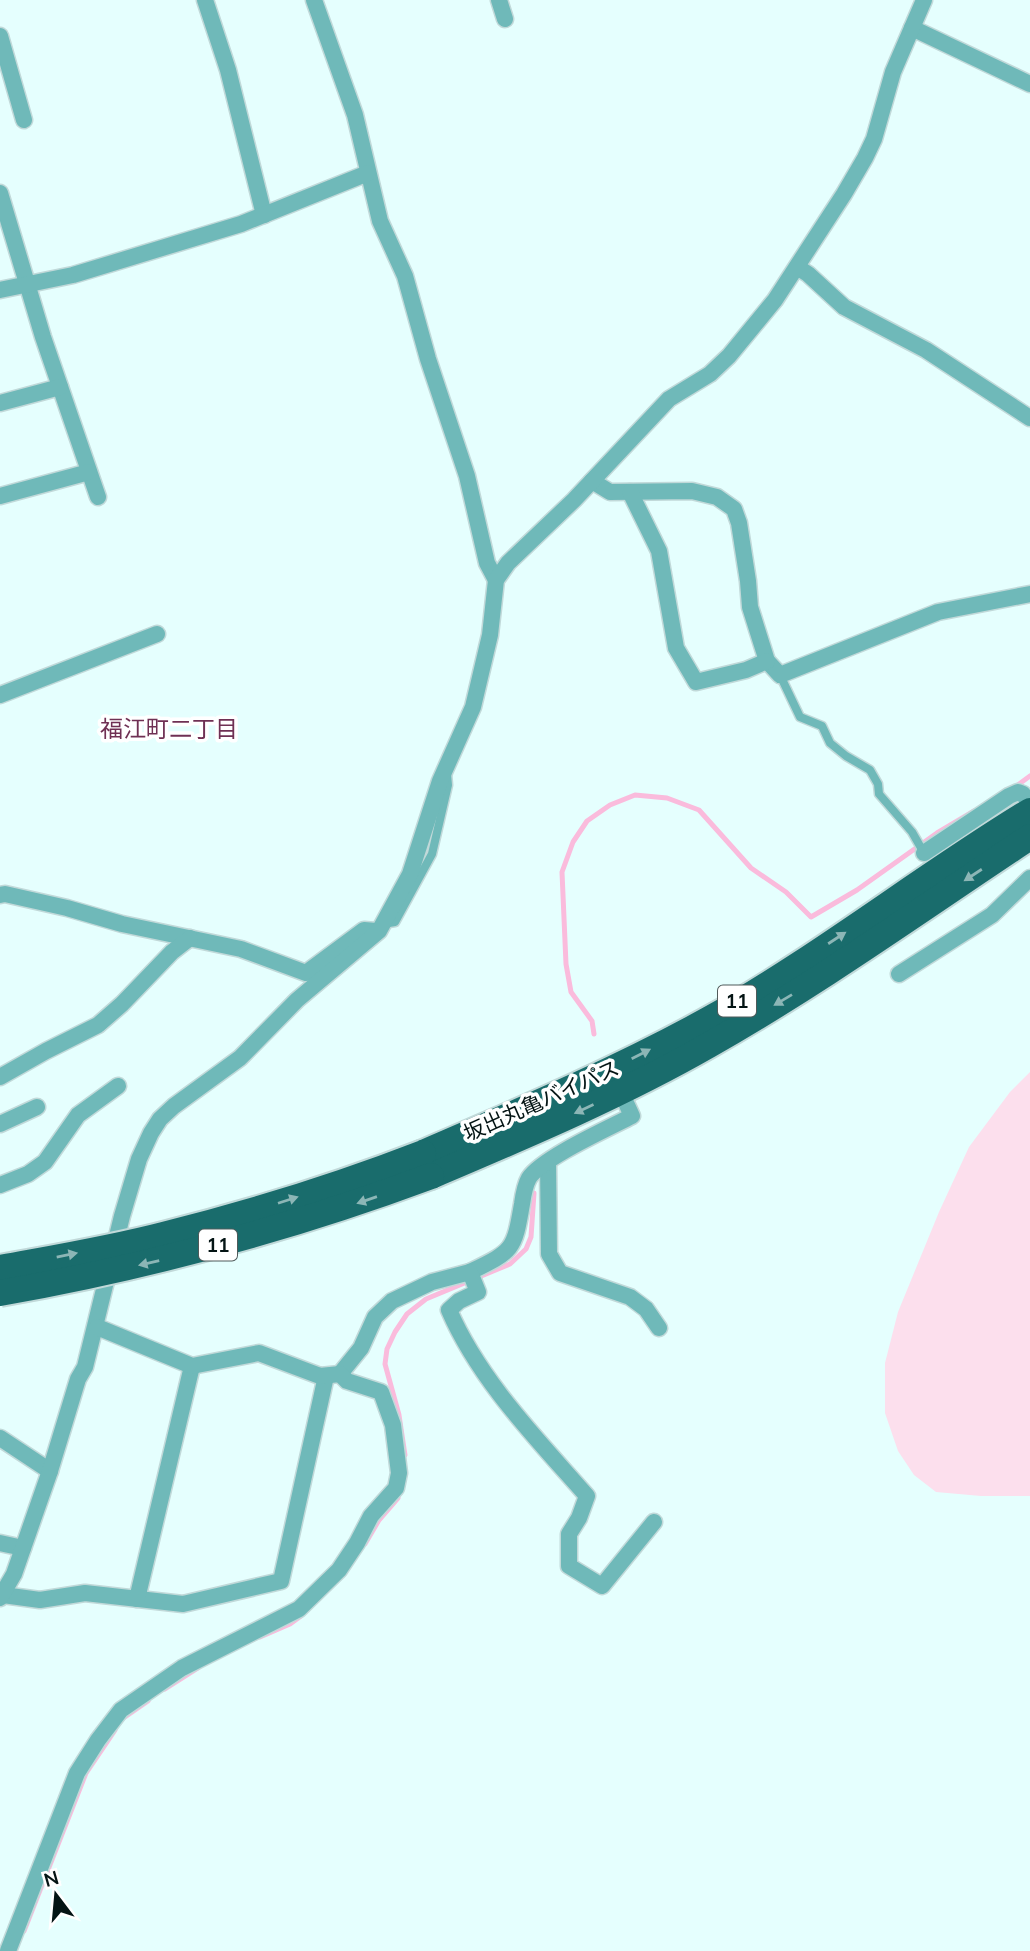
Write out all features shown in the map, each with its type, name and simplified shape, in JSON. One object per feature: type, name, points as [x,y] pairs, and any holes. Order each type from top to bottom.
[{"type":"highway","name":"坂出丸亀バイパス","points":[[0,1293],[87,1278],[257,1235],[366,1200],[529,1108],[706,1020],[901,897],[1030,811]]},
{"type":"highway","name":"坂出丸亀バイパス","points":[[0,1268],[161,1236],[360,1177],[427,1164],[537,1131],[621,1092],[710,1045],[794,993],[1030,837]]},
{"type":"street","points":[[205,0],[228,70],[264,215]]},
{"type":"street","points":[[314,0],[355,115],[380,221],[405,275],[428,359],[467,476],[487,563],[496,580]]},
{"type":"street","points":[[499,0],[505,19]]},
{"type":"street","points":[[621,1092],[632,1116],[573,1146],[529,1178],[515,1241],[500,1257],[472,1278],[432,1282],[392,1301],[375,1317],[360,1348],[333,1375],[281,1581],[183,1604],[85,1593],[40,1600],[1,1596],[14,1574],[50,1471],[97,1327],[122,1216],[139,1159],[160,1118],[240,1058],[297,1000],[381,928],[410,874],[446,768],[473,708],[490,635],[496,580],[508,563],[592,481],[668,399],[710,374],[729,356],[775,300],[865,158],[874,139],[890,79],[924,0]]},
{"type":"street","points":[[912,28],[1030,84]]},
{"type":"street","points":[[0,36],[24,120]]},
{"type":"street","points":[[0,290],[74,275],[264,215],[368,173]]},
{"type":"street","points":[[0,193],[60,387],[98,497]]},
{"type":"street","points":[[797,267],[844,307],[926,350],[1030,418]]},
{"type":"street","points":[[0,403],[60,387]]},
{"type":"street","points":[[0,496],[89,472]]},
{"type":"street","points":[[592,481],[610,492],[692,491],[717,497],[734,509],[739,523],[750,607],[767,661],[780,676],[938,612],[1030,594]]},
{"type":"street","points":[[630,492],[659,551],[676,648],[695,682],[713,680],[767,661]]},
{"type":"street","points":[[0,695],[157,634]]},
{"type":"street","points":[[921,848],[1018,792],[1023,794],[1030,804]]},
{"type":"street","points":[[899,974],[992,915],[1030,878]]},
{"type":"street","points":[[0,895],[241,949],[306,973],[364,930],[381,928]]},
{"type":"street","points":[[0,1077],[98,1025],[172,952],[190,938]]},
{"type":"street","points":[[0,1185],[28,1174],[45,1162],[78,1115],[118,1086]]},
{"type":"street","points":[[0,1124],[37,1107]]},
{"type":"street","points":[[548,1162],[550,1255],[560,1273],[630,1297],[646,1310],[659,1328]]},
{"type":"street","points":[[472,1278],[478,1292],[459,1301],[449,1310],[460,1337],[535,1437],[587,1496],[579,1518],[569,1534],[569,1566],[602,1586],[654,1522]]},
{"type":"street","points":[[8,1951],[77,1773],[121,1710],[182,1668],[299,1609],[339,1570],[371,1516],[396,1488],[399,1473],[393,1425],[381,1392],[333,1375],[320,1376],[259,1353],[192,1366],[97,1327]]},
{"type":"street","points":[[137,1599],[192,1366]]},
{"type":"street","points":[[0,1438],[50,1471]]},
{"type":"street","points":[[0,1543],[23,1548]]},
{"type":"lane","points":[[780,676],[800,717],[822,726],[830,743],[870,770],[878,784],[879,793],[912,832],[921,848]]},
{"type":"shaded area","points":[[1030,1072],[1030,1496],[936,1492],[914,1475],[898,1451],[885,1413],[885,1363],[898,1312],[969,1147],[1010,1092]]},
{"type":"waterway","points":[[1015,787],[1030,776]]},
{"type":"waterway","points":[[594,1034],[592,1021],[571,992],[566,964],[562,872],[573,842],[587,821],[610,805],[635,795],[667,798],[699,810],[751,868],[786,892],[811,917],[857,890],[937,833],[974,811]]},
{"type":"waterway","points":[[405,1455],[399,1415],[385,1364],[387,1349],[395,1332],[407,1314],[426,1299],[510,1264],[526,1249],[531,1237],[534,1193]]},
{"type":"waterway","points":[[365,1544],[379,1520],[398,1498]]},
{"type":"waterway","points":[[260,1637],[290,1624],[301,1616]]},
{"type":"waterway","points":[[165,1689],[198,1668]]},
{"type":"waterway","points":[[122,1719],[148,1701]]},
{"type":"waterway","points":[[24,1931],[86,1773],[115,1730]]},
{"type":"district","name":"福江町二丁目","points":[[169,728]]}]
